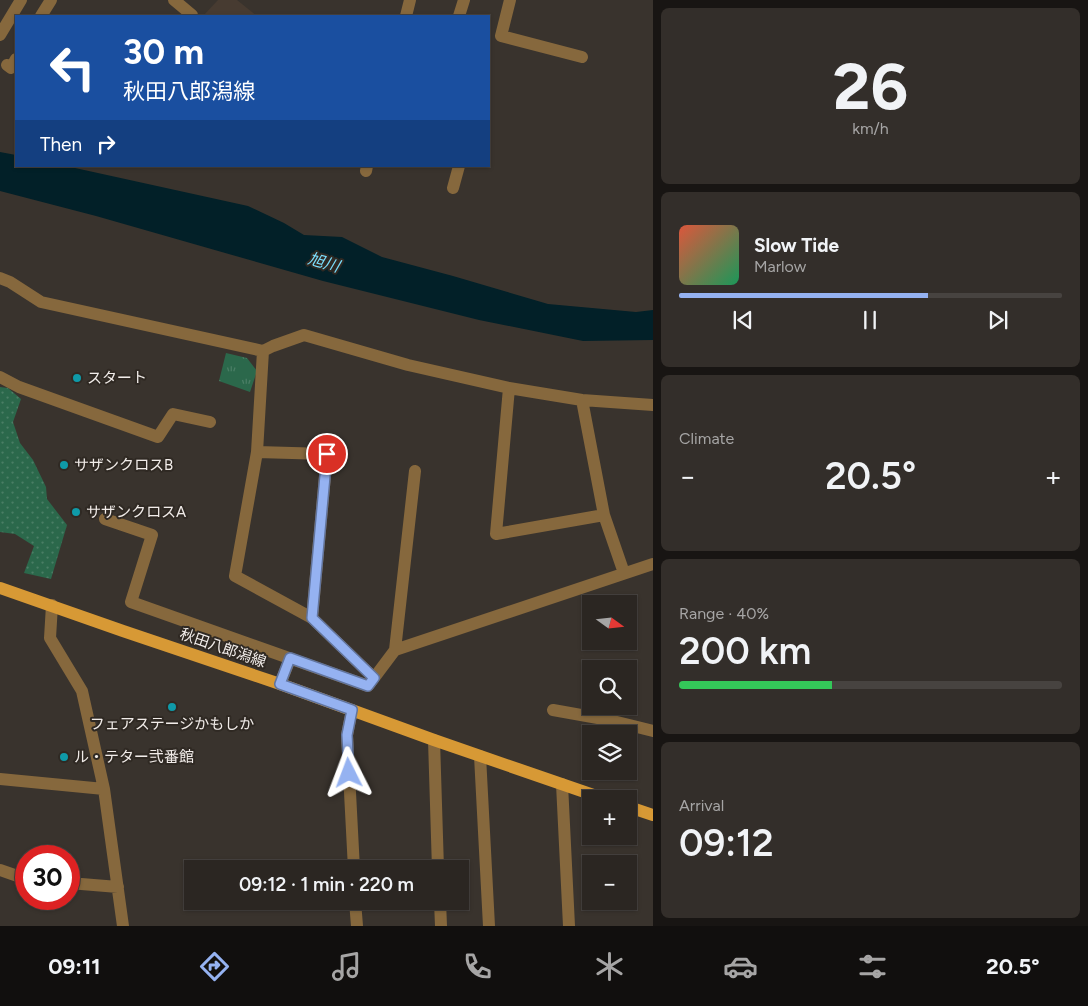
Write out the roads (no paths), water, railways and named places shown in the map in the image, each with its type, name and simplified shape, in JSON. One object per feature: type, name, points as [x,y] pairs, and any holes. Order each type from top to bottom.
[{"type":"main road","name":"秋田八郎潟線","points":[[0,588],[280,684],[582,791]]},
{"type":"main road","points":[[637,810],[653,815]]},
{"type":"street","points":[[0,35],[21,0]]},
{"type":"street","points":[[42,15],[51,0]]},
{"type":"street","points":[[174,0],[192,15]]},
{"type":"street","points":[[406,15],[410,0]]},
{"type":"street","points":[[459,15],[464,0]]},
{"type":"street","points":[[510,0],[501,36],[582,57]]},
{"type":"street","points":[[453,188],[459,167]]},
{"type":"street","points":[[0,278],[10,282],[40,302],[263,351],[304,335],[408,365],[509,388],[582,400],[653,404]]},
{"type":"street","points":[[263,351],[257,452],[234,576],[312,618],[374,678]]},
{"type":"street","points":[[0,377],[19,387],[158,437],[173,414],[210,422]]},
{"type":"street","points":[[509,388],[496,534],[604,515]]},
{"type":"street","points":[[582,400],[604,515],[624,573]]},
{"type":"street","points":[[257,452],[327,454],[312,618]]},
{"type":"street","points":[[105,519],[152,535],[131,602],[368,686],[395,650],[415,471]]},
{"type":"street","points":[[395,650],[653,564]]},
{"type":"street","points":[[52,605],[50,638],[82,692],[104,789],[122,926]]},
{"type":"street","points":[[280,684],[290,658]]},
{"type":"street","points":[[352,710],[347,735],[354,860]]},
{"type":"street","points":[[553,710],[609,720],[653,731]]},
{"type":"street","points":[[434,740],[438,860]]},
{"type":"street","points":[[480,756],[489,926]]},
{"type":"street","points":[[0,779],[104,789]]},
{"type":"street","points":[[562,784],[569,926]]},
{"type":"street","points":[[0,870],[15,875]]},
{"type":"street","points":[[80,884],[118,887]]},
{"type":"street","points":[[356,910],[357,926]]},
{"type":"street","points":[[440,910],[441,926]]},
{"type":"water","name":"旭川","points":[[0,152],[15,155],[15,167],[71,167],[248,206],[304,235],[342,237],[382,257],[548,304],[636,312],[653,310],[653,340],[583,341],[479,320],[323,281],[96,216],[0,191]]},
{"type":"place","name":"スタート","points":[[77,378]]},
{"type":"place","name":"サザンクロスB","points":[[64,465]]},
{"type":"place","name":"サザンクロスA","points":[[76,512]]},
{"type":"place","name":"フェアステージかもしか","points":[[172,707]]},
{"type":"place","name":"ル・テター弐番館","points":[[64,757]]}]
